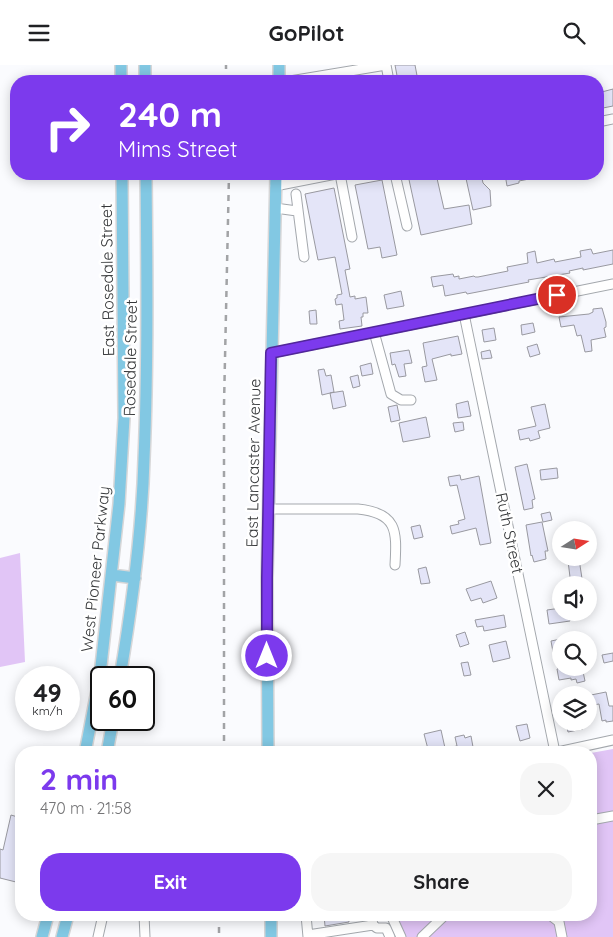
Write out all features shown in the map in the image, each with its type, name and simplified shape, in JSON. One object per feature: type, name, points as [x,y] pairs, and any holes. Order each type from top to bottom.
[{"type":"main road","name":"East Rosedale Street","points":[[122,180],[124,387]]},
{"type":"main road","name":"Rosedale Street","points":[[135,578],[146,412],[148,315],[146,180]]},
{"type":"main road","name":"East Lancaster Avenue","points":[[268,746],[267,578],[276,180]]},
{"type":"main road","name":"West Pioneer Parkway","points":[[86,746],[100,675],[112,575],[119,504],[124,387]]},
{"type":"main road","points":[[112,575],[135,578],[122,666]]},
{"type":"main road","points":[[108,746],[111,731]]},
{"type":"main road","points":[[42,937],[46,921]]},
{"type":"main road","points":[[62,937],[66,921]]},
{"type":"main road","points":[[271,921],[271,937]]},
{"type":"street","points":[[326,75],[386,65],[388,75]]},
{"type":"street","points":[[341,180],[352,237]]},
{"type":"street","points":[[396,180],[407,226]]},
{"type":"street","points":[[296,194],[304,257]]},
{"type":"street","points":[[275,209],[297,211]]},
{"type":"street","points":[[271,353],[613,284]]},
{"type":"street","name":"Ruth Street","points":[[464,314],[553,746]]},
{"type":"street","points":[[374,332],[391,394],[401,400],[411,400]]},
{"type":"street","points":[[268,509],[358,509],[382,515],[388,520],[396,534],[395,565]]},
{"type":"street","points":[[584,746],[613,740]]},
{"type":"street","points":[[597,819],[613,816]]},
{"type":"street","points":[[98,937],[102,921]]},
{"type":"street","points":[[144,921],[145,937]]},
{"type":"street","points":[[307,921],[308,936],[373,925],[377,928],[386,928],[390,937]]},
{"type":"street","points":[[372,921],[373,925]]},
{"type":"street","points":[[394,921],[402,937]]},
{"type":"street","points":[[422,937],[439,921]]},
{"type":"street","points":[[558,921],[562,937]]},
{"type":"shaded area","points":[[20,553],[25,662],[0,667],[0,558]]},
{"type":"shaded area","points":[[613,749],[613,937],[393,937],[389,921],[597,921],[597,752]]},
{"type":"building","points":[[395,65],[415,65],[417,75],[397,75]]},
{"type":"building","points":[[613,89],[613,106],[604,108],[604,91]]},
{"type":"building","points":[[382,180],[397,255],[382,258],[380,247],[368,249],[355,185]]},
{"type":"building","points":[[409,180],[437,180],[444,209],[469,205],[472,224],[421,235]]},
{"type":"building","points":[[466,180],[482,180],[490,190],[491,206],[473,210]]},
{"type":"building","points":[[506,180],[524,180],[519,181],[519,183],[507,186]]},
{"type":"building","points":[[334,188],[350,269],[345,270],[350,297],[355,296],[355,299],[366,297],[368,313],[363,313],[363,317],[361,317],[362,326],[340,329],[339,321],[344,320],[342,304],[336,305],[335,299],[337,295],[342,294],[335,257],[318,260],[305,194]]},
{"type":"building","points":[[591,249],[593,254],[613,250],[613,264],[583,270],[583,268],[569,271],[570,273],[528,280],[529,282],[467,294],[466,292],[445,296],[443,285],[433,287],[431,277],[453,274],[454,277],[459,276],[459,279],[508,271],[507,267],[528,263],[527,253],[535,251],[537,263],[554,259],[555,262],[581,257],[580,251]]},
{"type":"building","points":[[401,291],[404,306],[387,309],[384,295]]},
{"type":"building","points":[[602,308],[606,322],[606,327],[604,328],[606,337],[591,340],[592,351],[585,352],[581,335],[577,336],[574,325],[561,327],[559,317],[589,314],[593,312],[593,309]]},
{"type":"building","points":[[316,310],[317,324],[310,324],[309,311]]},
{"type":"building","points":[[533,323],[535,332],[522,335],[521,325]]},
{"type":"building","points":[[494,328],[496,340],[484,342],[482,330]]},
{"type":"building","points":[[458,336],[462,354],[451,356],[451,354],[432,359],[437,380],[425,382],[422,367],[427,366],[423,343]]},
{"type":"building","points":[[537,344],[540,354],[530,357],[527,347]]},
{"type":"building","points":[[409,350],[412,363],[404,364],[406,376],[399,377],[395,364],[392,365],[390,353]]},
{"type":"building","points":[[490,350],[492,358],[482,359],[481,352]]},
{"type":"building","points":[[371,363],[373,374],[362,376],[360,366]]},
{"type":"building","points":[[324,369],[326,376],[331,375],[334,392],[322,395],[318,370]]},
{"type":"building","points":[[358,375],[360,386],[353,388],[350,377]]},
{"type":"building","points":[[343,391],[346,406],[333,409],[330,393]]},
{"type":"building","points":[[468,401],[471,416],[458,418],[456,404]]},
{"type":"building","points":[[545,404],[550,428],[538,431],[540,438],[530,441],[529,438],[520,440],[518,430],[536,426],[531,407]]},
{"type":"building","points":[[397,405],[400,420],[391,422],[388,407]]},
{"type":"building","points":[[426,417],[430,437],[403,442],[399,423]]},
{"type":"building","points":[[463,422],[464,430],[455,432],[453,423]]},
{"type":"building","points":[[527,464],[535,499],[532,500],[533,508],[524,510],[515,467]]},
{"type":"building","points":[[557,468],[558,478],[541,480],[540,470]]},
{"type":"building","points":[[460,475],[461,480],[479,476],[491,543],[480,545],[476,528],[452,534],[450,526],[459,524],[458,521],[465,519],[457,485],[450,486],[448,477]]},
{"type":"building","points":[[550,512],[552,520],[543,522],[541,514]]},
{"type":"building","points":[[542,522],[548,551],[545,551],[546,559],[534,562],[531,556],[526,525]]},
{"type":"building","points":[[420,525],[423,537],[414,539],[411,527]]},
{"type":"building","points":[[569,566],[580,566],[582,576],[570,576]]},
{"type":"building","points":[[426,567],[430,583],[421,584],[418,569]]},
{"type":"building","points":[[491,581],[497,598],[483,603],[481,598],[471,601],[466,589]]},
{"type":"building","points":[[552,609],[552,621],[570,621],[549,624],[547,610]]},
{"type":"building","points":[[504,615],[506,627],[484,631],[483,626],[477,627],[475,620]]},
{"type":"building","points":[[465,632],[469,644],[460,647],[456,635]]},
{"type":"building","points":[[506,641],[510,658],[493,662],[489,645]]},
{"type":"building","points":[[613,653],[613,661],[604,663],[602,655]]},
{"type":"building","points":[[468,662],[471,675],[464,676],[461,663]]},
{"type":"building","points":[[558,676],[584,676],[585,681],[577,683],[576,679],[571,680],[571,678],[559,680]]},
{"type":"building","points":[[606,692],[609,706],[613,706],[613,721],[602,721],[599,704],[597,704],[597,694]]},
{"type":"building","points":[[527,724],[530,738],[520,741],[516,726]]},
{"type":"building","points":[[441,730],[445,746],[427,746],[424,734]]},
{"type":"building","points":[[464,735],[465,738],[471,736],[473,746],[457,746],[455,737]]},
{"type":"building","points":[[11,815],[15,816],[15,882],[0,878],[0,849],[3,850]]},
{"type":"building","points":[[325,921],[349,921],[349,922],[325,926]]},
{"type":"railway","points":[[226,65],[226,75]]},
{"type":"railway","points":[[224,746],[224,405],[229,180]]},
{"type":"railway","points":[[219,921],[219,937]]},
{"type":"route","points":[[267,656],[271,353],[557,295]]}]
